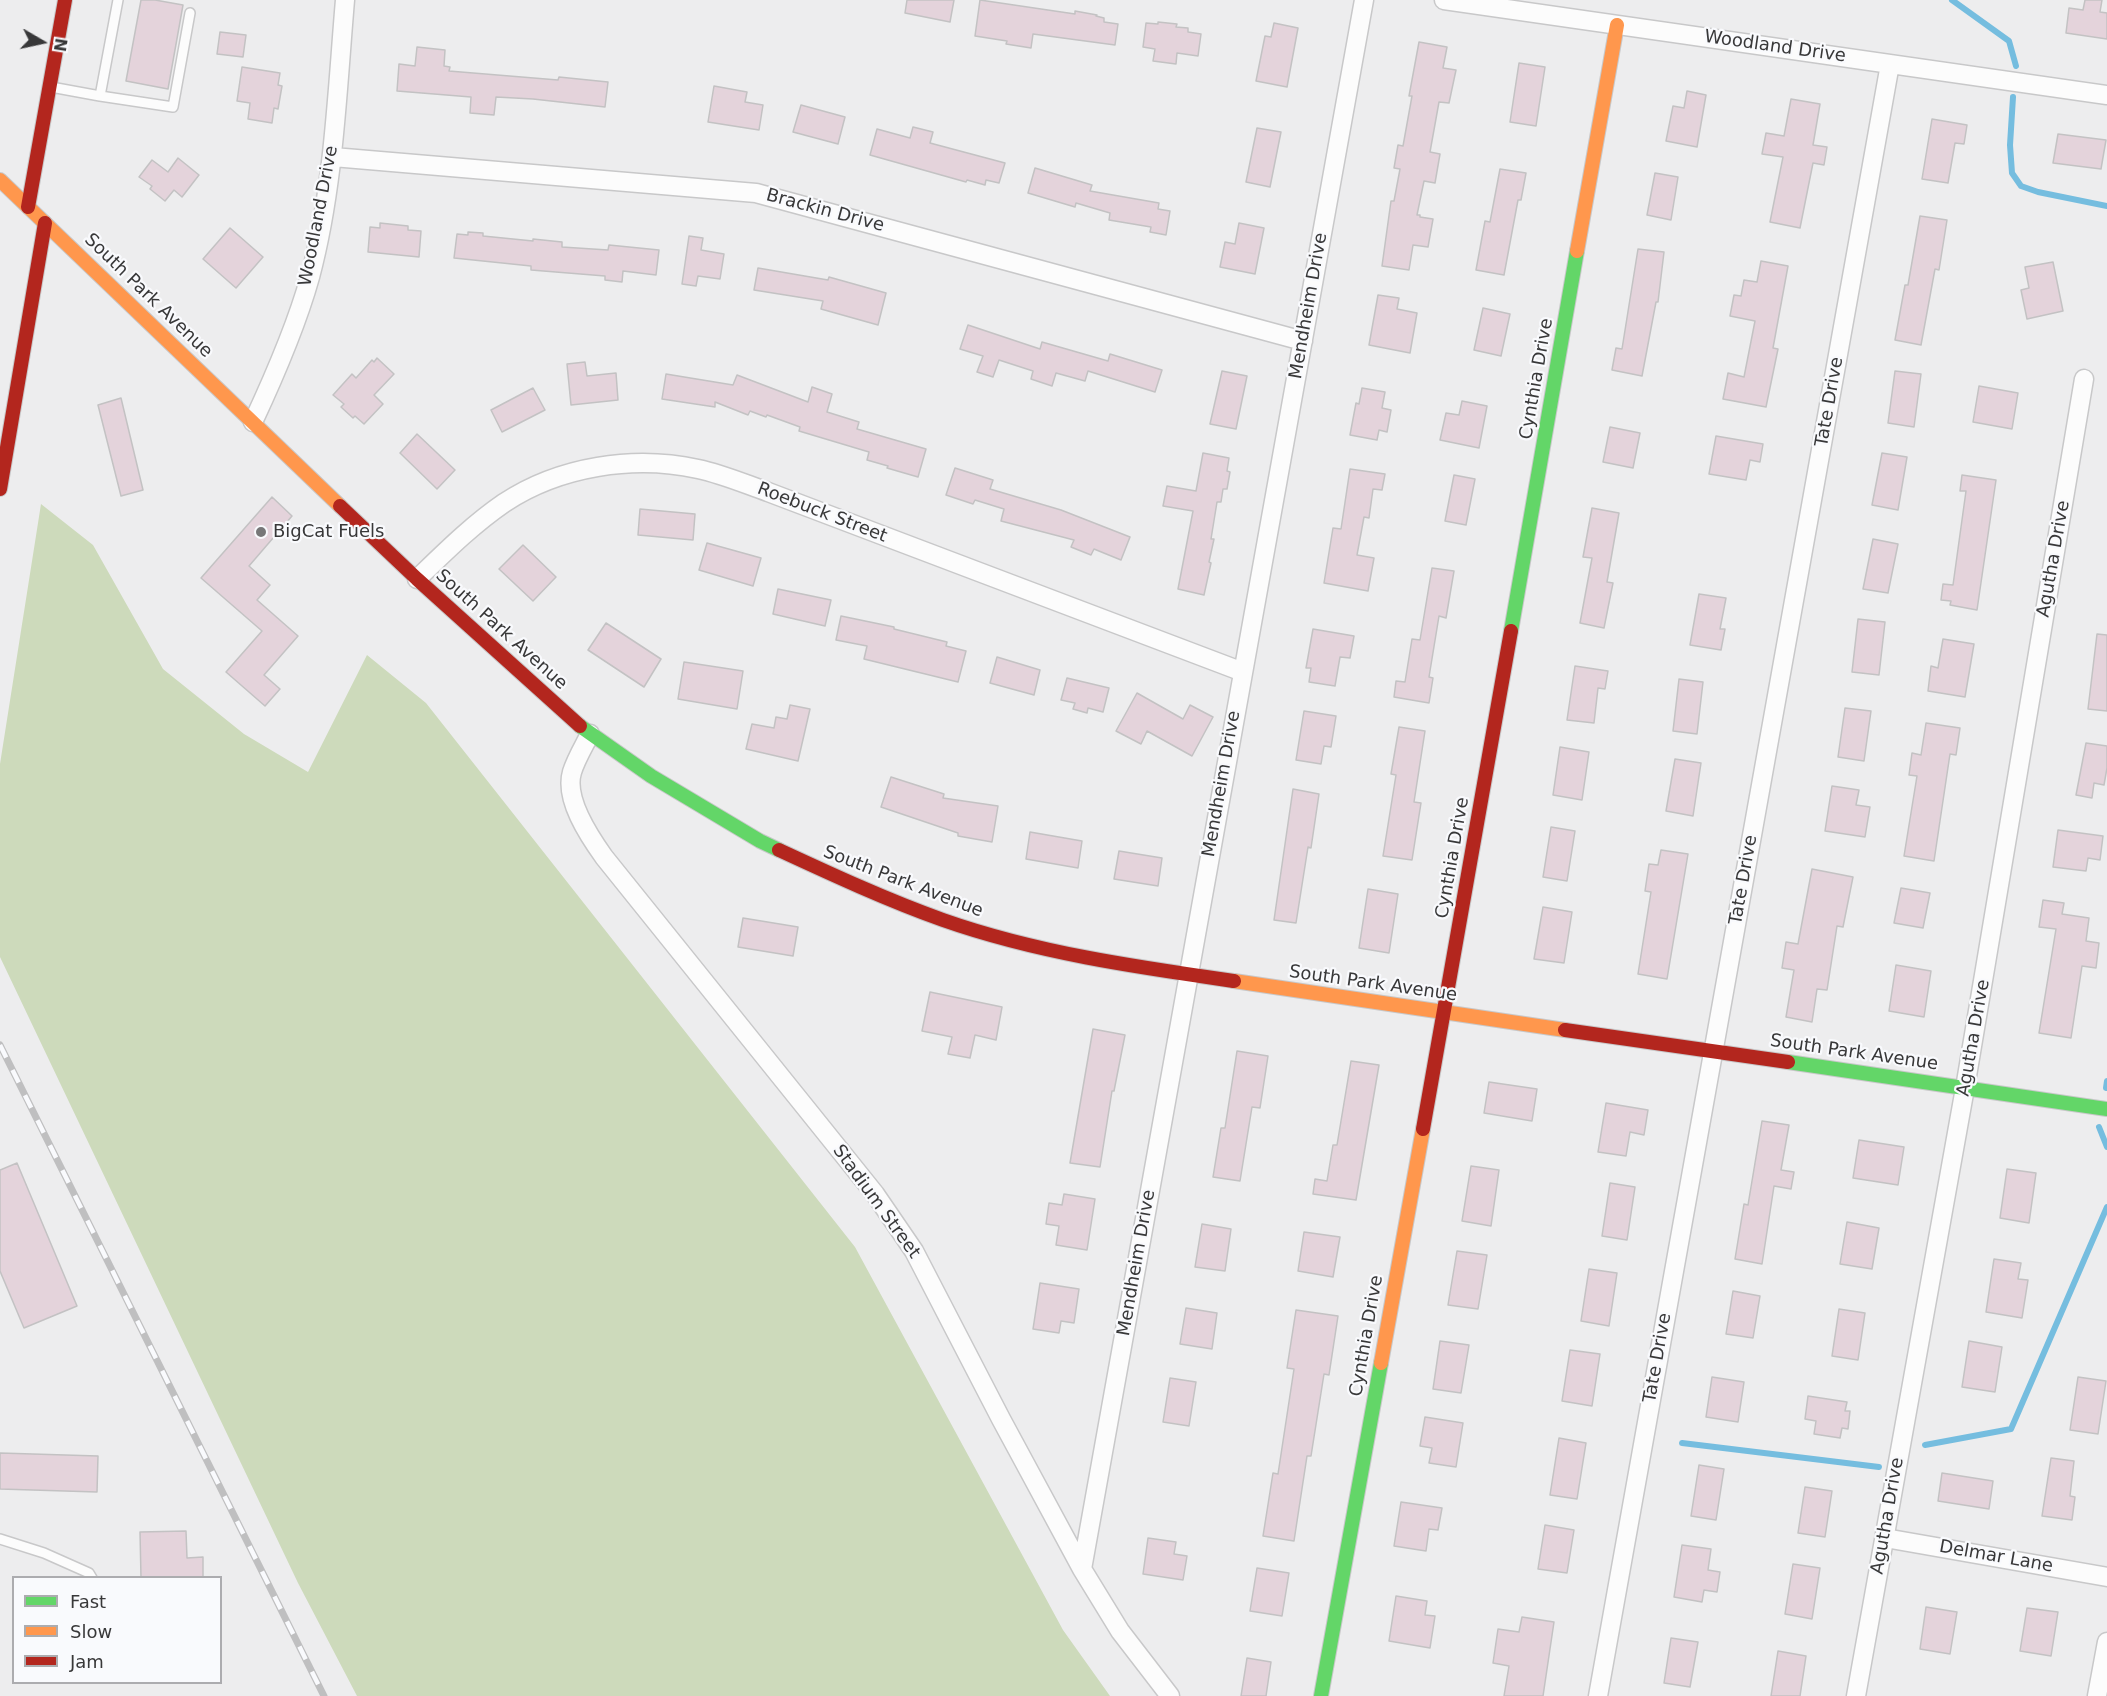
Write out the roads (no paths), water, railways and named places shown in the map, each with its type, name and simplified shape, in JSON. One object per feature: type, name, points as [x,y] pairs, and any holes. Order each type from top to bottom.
[{"type":"street","points":[[28,207],[65,0]]},
{"type":"street","name":"Woodland Drive","points":[[253,422],[299,313],[310,275],[333,157],[345,0]]},
{"type":"street","name":"Mendheim Drive","points":[[1082,1569],[1364,0]]},
{"type":"street","name":"Woodland Drive","points":[[1444,0],[2107,95]]},
{"type":"street","name":"Cynthia Drive","points":[[1321,1696],[1444,1013],[1617,25]]},
{"type":"street","name":"Tate Drive","points":[[1598,1696],[1890,64]]},
{"type":"street","name":"Brackin Drive","points":[[333,157],[756,193],[1303,341]]},
{"type":"street","name":"South Park Avenue","points":[[0,180],[417,579],[591,734],[651,776],[760,841],[889,899],[944,920],[1032,945],[1188,976],[2107,1109]]},
{"type":"street","points":[[0,489],[45,223]]},
{"type":"street","name":"Agutha Drive","points":[[1856,1696],[1965,1088],[2084,379]]},
{"type":"street","name":"Roebuck Street","points":[[417,579],[472,527],[506,502],[538,485],[594,468],[645,463],[671,465],[699,469],[768,492],[1243,672]]},
{"type":"street","name":"Stadium Street","points":[[591,734],[571,773],[571,785],[579,815],[587,833],[868,1186],[914,1251],[1082,1569],[1120,1631],[1170,1696]]},
{"type":"street","name":"Delmar Lane","points":[[1885,1538],[2107,1577]]},
{"type":"street","points":[[2097,1696],[2107,1642]]},
{"type":"lane","points":[[100,96],[117,0]]},
{"type":"lane","points":[[50,87],[173,107],[190,13]]},
{"type":"lane","points":[[0,1539],[44,1553],[90,1576]]},
{"type":"waterway","points":[[1952,0],[2009,41],[2016,66]]},
{"type":"waterway","points":[[2013,97],[2010,145],[2012,173],[2021,186],[2038,192],[2107,206]]},
{"type":"waterway","points":[[2106,1088],[2107,1081]]},
{"type":"waterway","points":[[2099,1127],[2107,1147]]},
{"type":"waterway","points":[[1925,1445],[2011,1429],[2107,1207]]},
{"type":"waterway","points":[[1682,1443],[1879,1467]]},
{"type":"railway","points":[[0,1045],[324,1696]]},
{"type":"place","name":"BigCat Fuels","points":[[261,532]]}]
